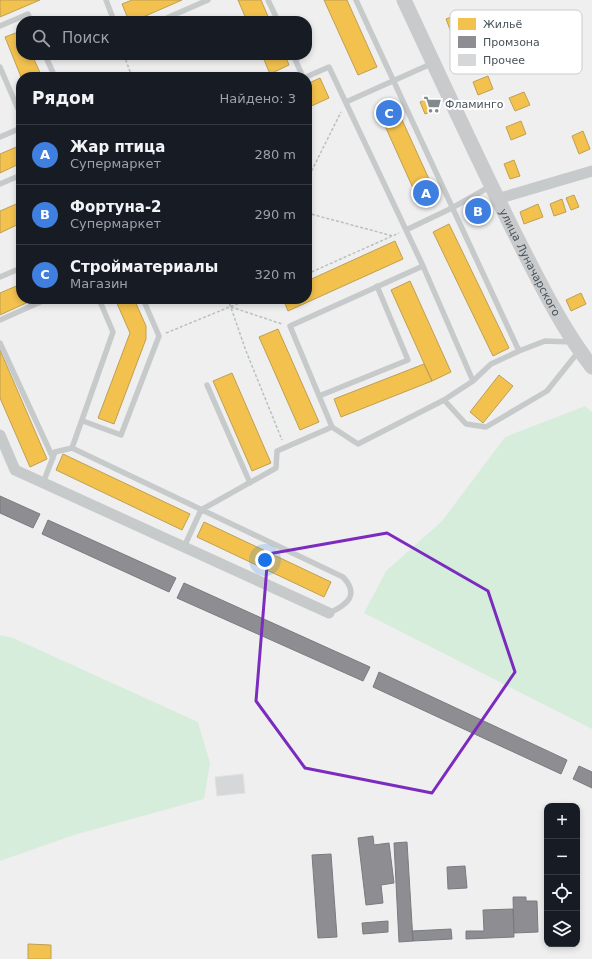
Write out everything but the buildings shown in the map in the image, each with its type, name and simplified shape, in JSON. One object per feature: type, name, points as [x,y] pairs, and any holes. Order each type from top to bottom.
[{"type":"street","name":"улица Луначарского","points":[[404,0],[494,192],[576,346],[592,367]]},
{"type":"street","points":[[494,192],[592,171]]},
{"type":"street","points":[[0,435],[16,470],[329,613]]},
{"type":"lane","points":[[106,0],[112,16]]},
{"type":"lane","points":[[171,16],[208,0]]},
{"type":"lane","points":[[268,0],[276,16]]},
{"type":"lane","points":[[356,0],[519,351]]},
{"type":"lane","points":[[0,26],[16,19]]},
{"type":"lane","points":[[47,60],[52,72]]},
{"type":"lane","points":[[295,60],[301,72]]},
{"type":"lane","points":[[346,102],[433,62]]},
{"type":"lane","points":[[0,67],[16,104]]},
{"type":"lane","points":[[312,74],[329,67],[423,266],[473,382]]},
{"type":"lane","points":[[0,137],[16,130]]},
{"type":"lane","points":[[0,184],[16,177]]},
{"type":"lane","points":[[406,230],[452,208],[494,192]]},
{"type":"lane","points":[[423,266],[290,326],[332,427],[358,444],[444,400],[473,382],[491,364],[519,351],[544,341],[576,346],[547,391],[486,427],[466,424],[444,400]]},
{"type":"lane","points":[[0,277],[16,270]]},
{"type":"lane","points":[[319,396],[408,360],[377,286]]},
{"type":"lane","points":[[0,320],[37,304]]},
{"type":"lane","points":[[72,448],[83,421],[113,332],[101,304]]},
{"type":"lane","points":[[83,421],[121,435],[159,336],[145,304]]},
{"type":"lane","points":[[0,343],[53,458]]},
{"type":"lane","points":[[206,385],[250,483]]},
{"type":"lane","points":[[184,547],[201,510],[276,468],[277,451],[332,427]]},
{"type":"lane","points":[[43,483],[55,452],[72,448],[343,577],[349,584],[351,592],[350,599],[342,607],[329,613]]},
{"type":"path","points":[[126,60],[130,72]]},
{"type":"path","points":[[312,170],[346,102]]},
{"type":"path","points":[[312,214],[393,236]]},
{"type":"path","points":[[312,272],[406,230]]},
{"type":"path","points":[[230,304],[246,351],[285,447]]},
{"type":"path","points":[[159,336],[237,304]]},
{"type":"path","points":[[231,307],[290,326]]},
{"type":"highlighted area","points":[[387,533],[488,591],[515,672],[432,793],[305,768],[256,701],[268,554]]},
{"type":"green space","points":[[585,406],[592,412],[592,729],[364,613],[386,571],[442,521],[505,437]]},
{"type":"green space","points":[[0,635],[13,638],[198,722],[210,763],[204,799],[74,835],[0,861]]},
{"type":"place","name":"Фламинго","points":[[432,104]]},
{"type":"place","name":"Стройматериалы","points":[[389,113]]},
{"type":"place","name":"Жар птица","points":[[426,193]]},
{"type":"place","name":"Фортуна-2","points":[[478,211]]}]
